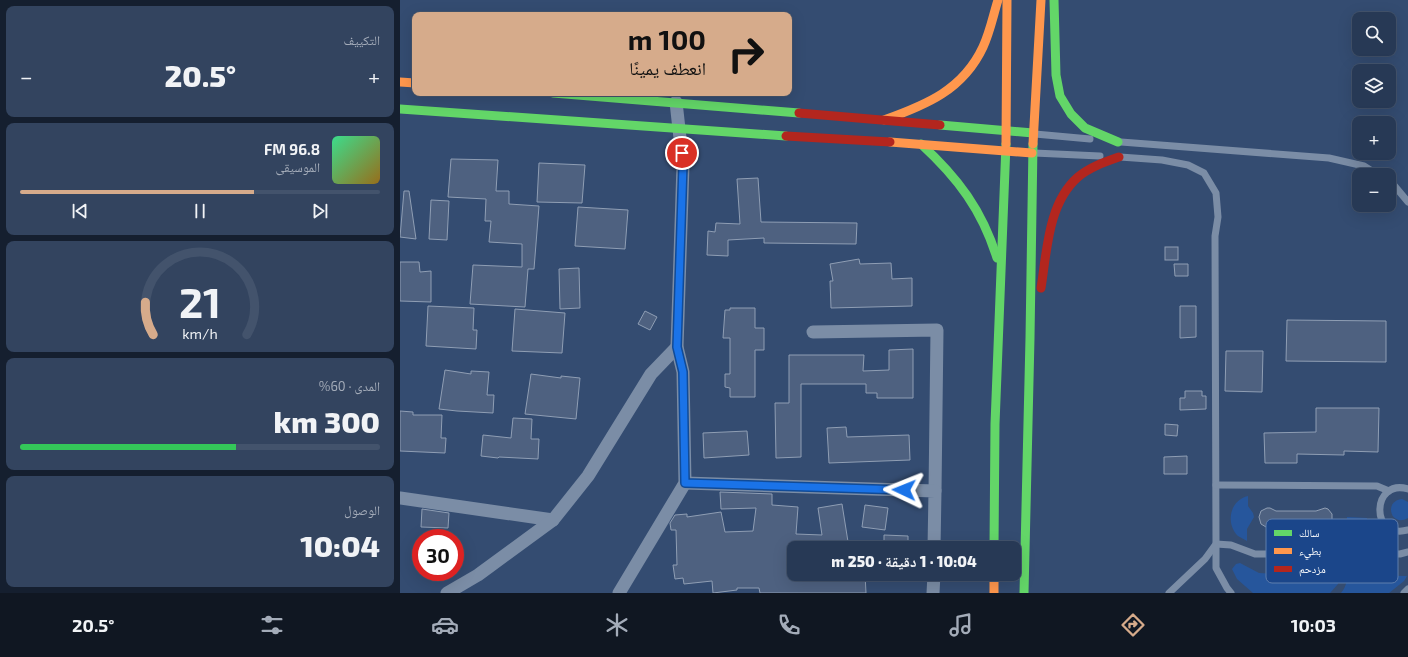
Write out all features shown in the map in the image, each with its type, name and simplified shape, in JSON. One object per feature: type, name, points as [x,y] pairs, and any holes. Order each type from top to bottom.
[{"type":"main road","points":[[884,120],[927,104],[954,86],[965,74],[983,47],[998,0]]},
{"type":"main road","points":[[994,541],[995,424],[1006,131],[1007,0]]},
{"type":"main road","points":[[1024,593],[1030,338],[1032,153],[1041,0]]},
{"type":"main road","points":[[1054,0],[1056,75],[1060,96],[1070,114],[1085,128],[1118,142]]},
{"type":"main road","points":[[400,82],[412,83]]},
{"type":"main road","points":[[594,96],[1033,133]]},
{"type":"main road","points":[[400,109],[679,130],[921,144],[1032,153]]},
{"type":"main road","points":[[921,144],[958,180],[973,201],[985,224],[992,242],[1000,273]]},
{"type":"main road","points":[[1030,338],[1041,291],[1054,215],[1058,204],[1072,183],[1081,175],[1102,162],[1119,157]]},
{"type":"main road","points":[[994,581],[994,593]]},
{"type":"street","points":[[619,593],[685,483],[683,372],[677,347],[683,165],[676,102]]},
{"type":"street","points":[[813,332],[937,330],[934,541]]},
{"type":"street","points":[[447,593],[478,575],[553,520],[588,476],[651,374],[677,347]]},
{"type":"street","points":[[685,483],[935,491]]},
{"type":"street","points":[[400,498],[553,520]]},
{"type":"street","points":[[933,593],[934,581]]},
{"type":"lane","points":[[1033,133],[1118,142],[1329,158],[1367,168]]},
{"type":"lane","points":[[1032,153],[1162,160],[1188,165],[1204,174],[1216,193],[1218,217],[1215,236],[1216,568],[1227,588],[1232,593]]},
{"type":"lane","points":[[1396,188],[1408,202]]},
{"type":"lane","points":[[1216,485],[1378,486],[1389,491]]},
{"type":"lane","points":[[1382,519],[1379,509],[1380,502],[1384,496],[1389,491],[1396,488],[1408,489]]},
{"type":"lane","points":[[1398,531],[1408,530]]},
{"type":"lane","points":[[1216,544],[1231,544],[1255,554],[1266,554]]},
{"type":"lane","points":[[1169,593],[1176,590],[1205,559],[1216,544]]},
{"type":"lane","points":[[1398,554],[1408,552]]},
{"type":"lane","points":[[1404,593],[1408,589]]},
{"type":"shaded area","points":[[1248,496],[1248,506],[1254,517],[1247,529],[1247,541],[1238,536],[1234,531],[1231,513],[1237,502]]},
{"type":"shaded area","points":[[1402,499],[1408,502],[1408,518],[1398,520],[1394,517],[1391,509],[1396,501]]},
{"type":"shaded area","points":[[1347,517],[1367,518],[1367,519],[1347,519]]},
{"type":"shaded area","points":[[1240,563],[1259,573],[1266,573],[1266,583],[1338,584],[1330,593],[1253,593],[1237,579],[1232,569],[1236,564]]},
{"type":"shaded area","points":[[1398,576],[1407,576],[1404,581],[1389,593],[1341,593],[1346,584],[1398,583]]},
{"type":"building","points":[[451,159],[498,160],[496,191],[509,191],[509,204],[539,206],[534,269],[528,269],[525,307],[470,304],[473,265],[522,267],[522,244],[489,242],[491,221],[485,221],[486,199],[448,197]]},
{"type":"building","points":[[539,163],[585,165],[582,203],[537,202]]},
{"type":"building","points":[[758,178],[761,222],[857,223],[856,244],[764,243],[764,238],[728,240],[728,256],[707,255],[708,231],[715,232],[716,223],[740,224],[737,179]]},
{"type":"building","points":[[404,191],[409,191],[416,239],[400,237]]},
{"type":"building","points":[[431,200],[449,201],[447,240],[429,239]]},
{"type":"building","points":[[578,207],[628,210],[625,249],[575,246]]},
{"type":"building","points":[[1165,247],[1178,247],[1178,260],[1165,260]]},
{"type":"building","points":[[859,259],[860,264],[891,263],[892,279],[912,278],[912,306],[831,308],[830,281],[833,281],[830,264]]},
{"type":"building","points":[[400,262],[419,262],[420,272],[431,271],[431,302],[400,301]]},
{"type":"building","points":[[1174,264],[1188,264],[1188,276],[1175,276]]},
{"type":"building","points":[[579,268],[580,308],[560,309],[559,269]]},
{"type":"building","points":[[428,306],[474,308],[473,330],[477,330],[476,349],[426,346]]},
{"type":"building","points":[[1180,306],[1196,306],[1196,337],[1180,338]]},
{"type":"building","points":[[730,308],[755,308],[755,328],[764,328],[764,350],[755,350],[755,397],[730,397],[730,388],[725,387],[725,374],[730,374],[730,338],[723,338],[725,310],[730,310]]},
{"type":"building","points":[[515,309],[565,313],[562,353],[512,351]]},
{"type":"building","points":[[645,311],[657,317],[650,330],[638,324]]},
{"type":"building","points":[[1287,320],[1386,321],[1386,362],[1286,361]]},
{"type":"building","points":[[913,349],[913,398],[877,398],[877,393],[866,393],[866,384],[801,384],[801,457],[776,458],[775,403],[789,403],[789,355],[864,355],[863,371],[889,370],[889,350]]},
{"type":"building","points":[[1226,351],[1263,351],[1262,392],[1225,391]]},
{"type":"building","points":[[445,370],[471,374],[471,371],[489,372],[487,395],[494,395],[493,413],[439,409]]},
{"type":"building","points":[[531,374],[561,378],[561,376],[580,378],[576,419],[525,414]]},
{"type":"building","points":[[1185,391],[1202,391],[1202,396],[1206,396],[1206,409],[1180,410],[1180,398],[1185,398]]},
{"type":"building","points":[[1316,408],[1379,408],[1378,452],[1344,451],[1344,455],[1297,454],[1297,463],[1265,463],[1264,433],[1316,432]]},
{"type":"building","points":[[400,411],[413,412],[413,415],[442,415],[441,438],[446,438],[445,453],[400,451]]},
{"type":"building","points":[[513,418],[532,419],[531,439],[539,439],[538,459],[481,456],[483,435],[511,438]]},
{"type":"building","points":[[1165,424],[1178,425],[1177,436],[1165,435]]},
{"type":"building","points":[[846,427],[847,437],[909,435],[910,460],[829,463],[827,428]]},
{"type":"building","points":[[747,431],[749,455],[704,458],[703,433]]},
{"type":"building","points":[[1187,456],[1187,474],[1164,474],[1164,457]]},
{"type":"building","points":[[720,492],[772,494],[772,505],[798,507],[796,534],[822,535],[818,508],[842,504],[848,541],[787,541],[787,581],[865,581],[866,593],[760,593],[759,588],[737,588],[737,590],[713,593],[712,581],[684,584],[683,578],[675,579],[673,565],[677,565],[676,530],[671,530],[670,523],[675,515],[687,514],[687,517],[721,512],[725,532],[753,531],[756,508],[721,509]]},
{"type":"building","points":[[865,505],[888,508],[885,530],[862,527]]},
{"type":"building","points":[[1267,508],[1276,511],[1316,511],[1325,508],[1332,514],[1332,519],[1266,519],[1266,527],[1261,524],[1259,517],[1261,511]]},
{"type":"building","points":[[422,509],[449,513],[448,528],[421,527]]},
{"type":"building","points":[[884,535],[908,536],[908,541],[884,541]]},
{"type":"traffic: fast","points":[[1054,0],[1056,75],[1060,96],[1071,114],[1085,128],[1118,142]]},
{"type":"traffic: fast","points":[[590,96],[799,113]]},
{"type":"traffic: fast","points":[[400,109],[786,136]]},
{"type":"traffic: fast","points":[[940,125],[1033,133]]},
{"type":"traffic: fast","points":[[921,144],[946,169],[967,196],[984,225],[997,258]]},
{"type":"traffic: fast","points":[[994,541],[995,424],[1006,144]]},
{"type":"traffic: fast","points":[[1024,593],[1033,144]]},
{"type":"traffic: slow","points":[[884,120],[929,102],[954,85],[965,74],[975,62],[983,47],[990,30],[998,0]]},
{"type":"traffic: slow","points":[[1006,144],[1007,0]]},
{"type":"traffic: slow","points":[[1033,144],[1041,0]]},
{"type":"traffic: slow","points":[[400,82],[412,83]]},
{"type":"traffic: slow","points":[[890,142],[1032,153]]},
{"type":"traffic: slow","points":[[994,581],[994,593]]},
{"type":"traffic: jam","points":[[799,113],[940,125]]},
{"type":"traffic: jam","points":[[786,136],[890,142]]},
{"type":"traffic: jam","points":[[1041,288],[1050,228],[1060,200],[1068,188],[1083,173],[1098,165],[1119,157]]},
{"type":"route","points":[[682,153],[683,165],[677,347],[683,372],[685,483],[904,490]]}]
